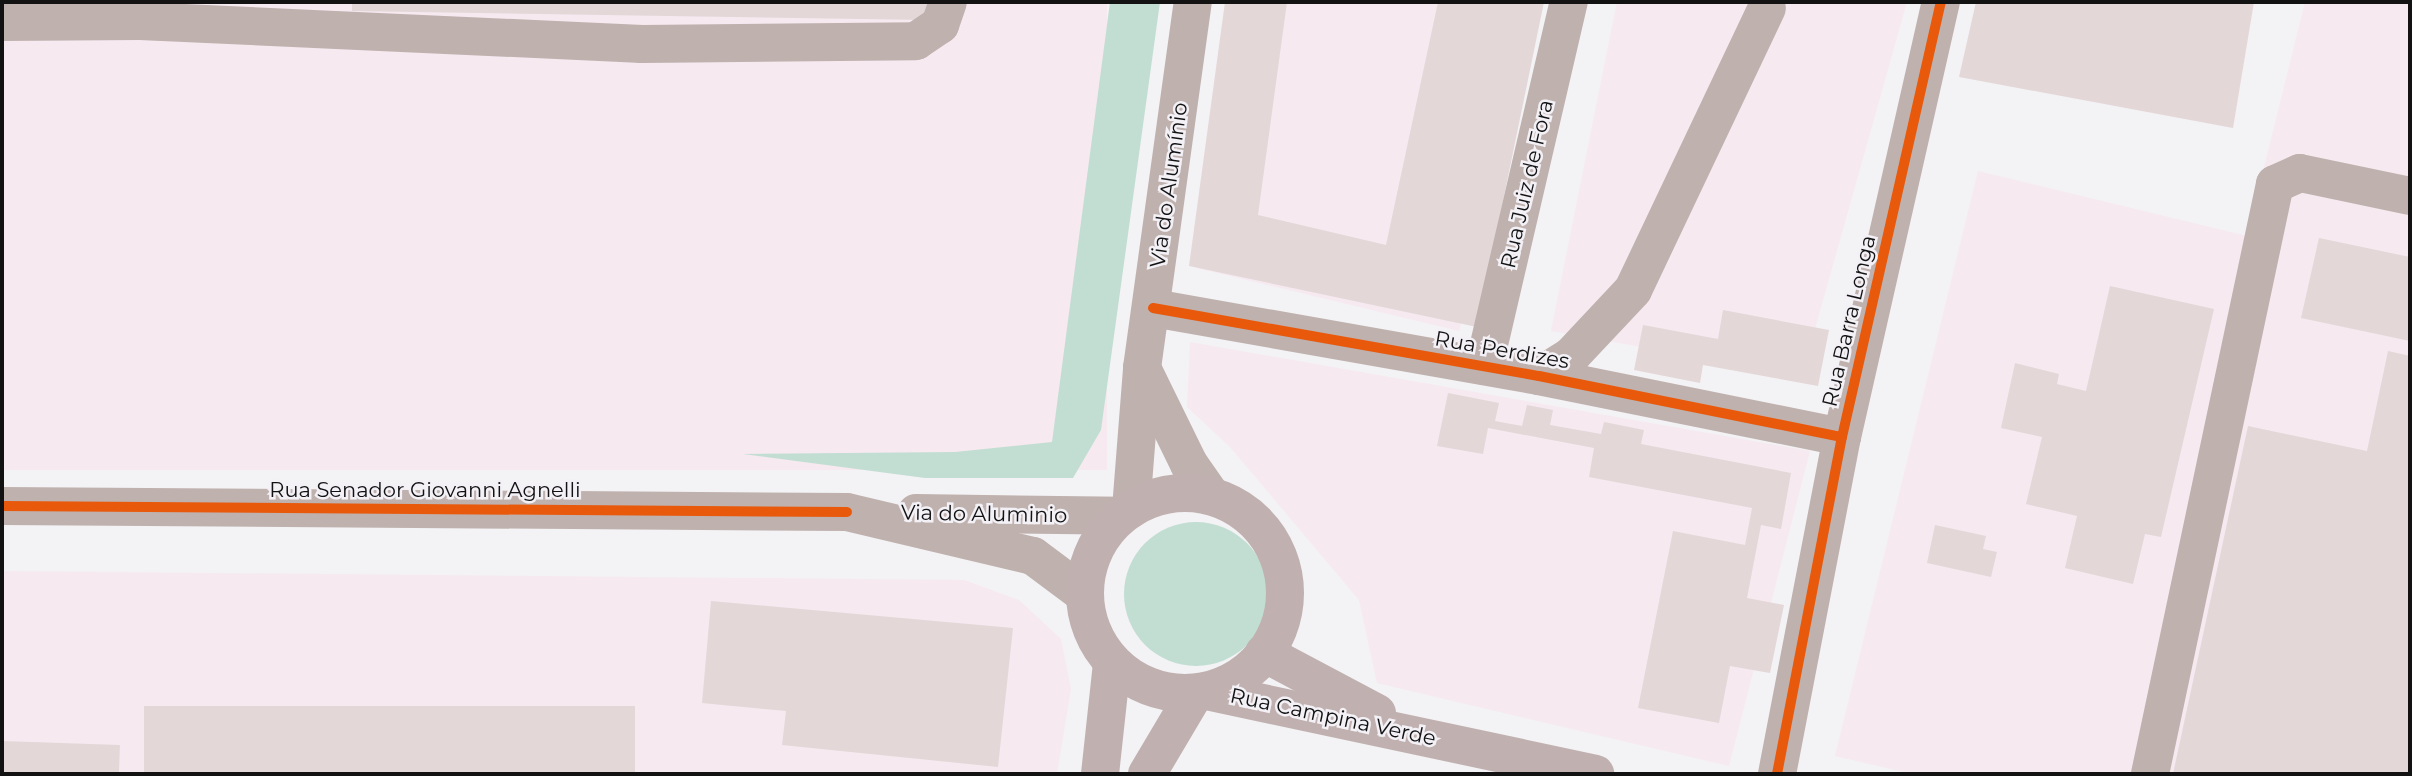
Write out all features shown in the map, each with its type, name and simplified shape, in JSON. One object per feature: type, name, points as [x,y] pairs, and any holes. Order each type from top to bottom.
[{"type":"main road","points":[[1184,493],[1211,496],[1238,508],[1261,528],[1277,552],[1285,581],[1284,611],[1275,639],[1234,681],[1201,692],[1150,687],[1112,663],[1097,643],[1084,594],[1097,547],[1126,512],[1156,497],[1184,493]]},
{"type":"main road","name":"Rua Campina Verde","points":[[1264,653],[1371,711],[1461,744]]},
{"type":"main road","points":[[1100,774],[1112,663]]},
{"type":"main road","points":[[1147,774],[1201,692]]},
{"type":"main road","name":"Rua Campina Verde","points":[[1201,692],[1595,774]]},
{"type":"street","points":[[2,22],[141,21],[642,44],[916,41],[940,24],[948,2]]},
{"type":"street","name":"Via do Alumínio","points":[[1126,512],[1142,368],[1153,309],[1193,2]]},
{"type":"street","name":"Rua Juiz de Fora","points":[[1485,366],[1569,2]]},
{"type":"street","name":"Rua Barra Longa","points":[[1777,774],[1842,437],[1941,2]]},
{"type":"street","points":[[1539,376],[1572,355],[1633,290],[1767,8]]},
{"type":"street","points":[[2150,774],[2275,184],[2300,173],[2410,196]]},
{"type":"street","name":"Rua Perdizes","points":[[1153,309],[1539,376],[1842,437]]},
{"type":"street","points":[[1142,368],[1189,464],[1211,496]]},
{"type":"street","name":"Rua Senador Giovanni Agnelli","points":[[2,506],[847,512],[1032,556],[1084,594]]},
{"type":"street","name":"Via do Aluminio","points":[[847,512],[1126,512]]},
{"type":"shaded area","points":[[2,2],[1107,2],[1107,470],[2,470]]},
{"type":"shaded area","points":[[1251,2],[1544,2],[1459,331],[1197,268]]},
{"type":"shaded area","points":[[1617,2],[1907,2],[1802,375],[1551,331]]},
{"type":"shaded area","points":[[2305,2],[2410,2],[2410,774],[1912,774],[1835,756],[1978,171],[2247,236]]},
{"type":"shaded area","points":[[1190,342],[1810,451],[1729,766],[1377,683],[1359,600],[1230,447],[1187,407]]},
{"type":"shaded area","points":[[2,571],[964,580],[1019,600],[1061,639],[1071,689],[1057,774],[2,774]]},
{"type":"green space","points":[[1110,2],[1160,2],[1101,430],[1073,478],[925,478],[743,454],[955,452],[1052,442]]},
{"type":"green space","points":[[1196,522],[1224,527],[1247,543],[1263,566],[1268,594],[1263,622],[1247,645],[1224,661],[1196,666],[1168,661],[1145,645],[1129,622],[1124,594],[1129,566],[1145,543],[1168,527]]},
{"type":"building","points":[[352,2],[928,2],[928,20],[352,11]]},
{"type":"building","points":[[1225,2],[1287,2],[1258,215],[1386,245],[1438,2],[1544,2],[1477,327],[1189,266]]},
{"type":"building","points":[[1976,2],[2254,2],[2233,128],[1959,77]]},
{"type":"building","points":[[2319,238],[2410,257],[2410,341],[2301,318]]},
{"type":"building","points":[[2110,286],[2214,309],[2161,537],[2145,534],[2133,584],[2065,568],[2077,516],[2026,504],[2042,437],[2001,428],[2015,363],[2059,374],[2057,384],[2086,391]]},
{"type":"building","points":[[1723,310],[1829,330],[1818,386],[1703,365],[1700,383],[1634,370],[1643,325],[1718,339]]},
{"type":"building","points":[[2388,351],[2410,356],[2410,774],[2173,774],[2248,426],[2367,451]]},
{"type":"building","points":[[1448,393],[1499,403],[1495,421],[1522,426],[1527,405],[1553,410],[1550,425],[1601,434],[1604,422],[1644,430],[1641,444],[1791,473],[1781,529],[1761,525],[1747,598],[1784,605],[1770,673],[1730,666],[1719,723],[1638,708],[1673,531],[1745,545],[1752,508],[1589,477],[1594,448],[1488,428],[1483,454],[1437,446]]},
{"type":"building","points":[[1935,525],[1986,536],[1983,549],[1997,552],[1991,577],[1927,563]]},
{"type":"building","points":[[711,601],[1013,628],[998,767],[782,745],[786,711],[702,703]]},
{"type":"building","points":[[144,706],[635,706],[635,774],[144,774]]},
{"type":"building","points":[[2,741],[120,745],[119,774],[2,774]]},
{"type":"cycle path","points":[[1777,774],[1842,437],[1941,2]]},
{"type":"cycle path","points":[[1153,308],[1539,376],[1842,437]]},
{"type":"cycle path","points":[[2,506],[847,512]]}]
